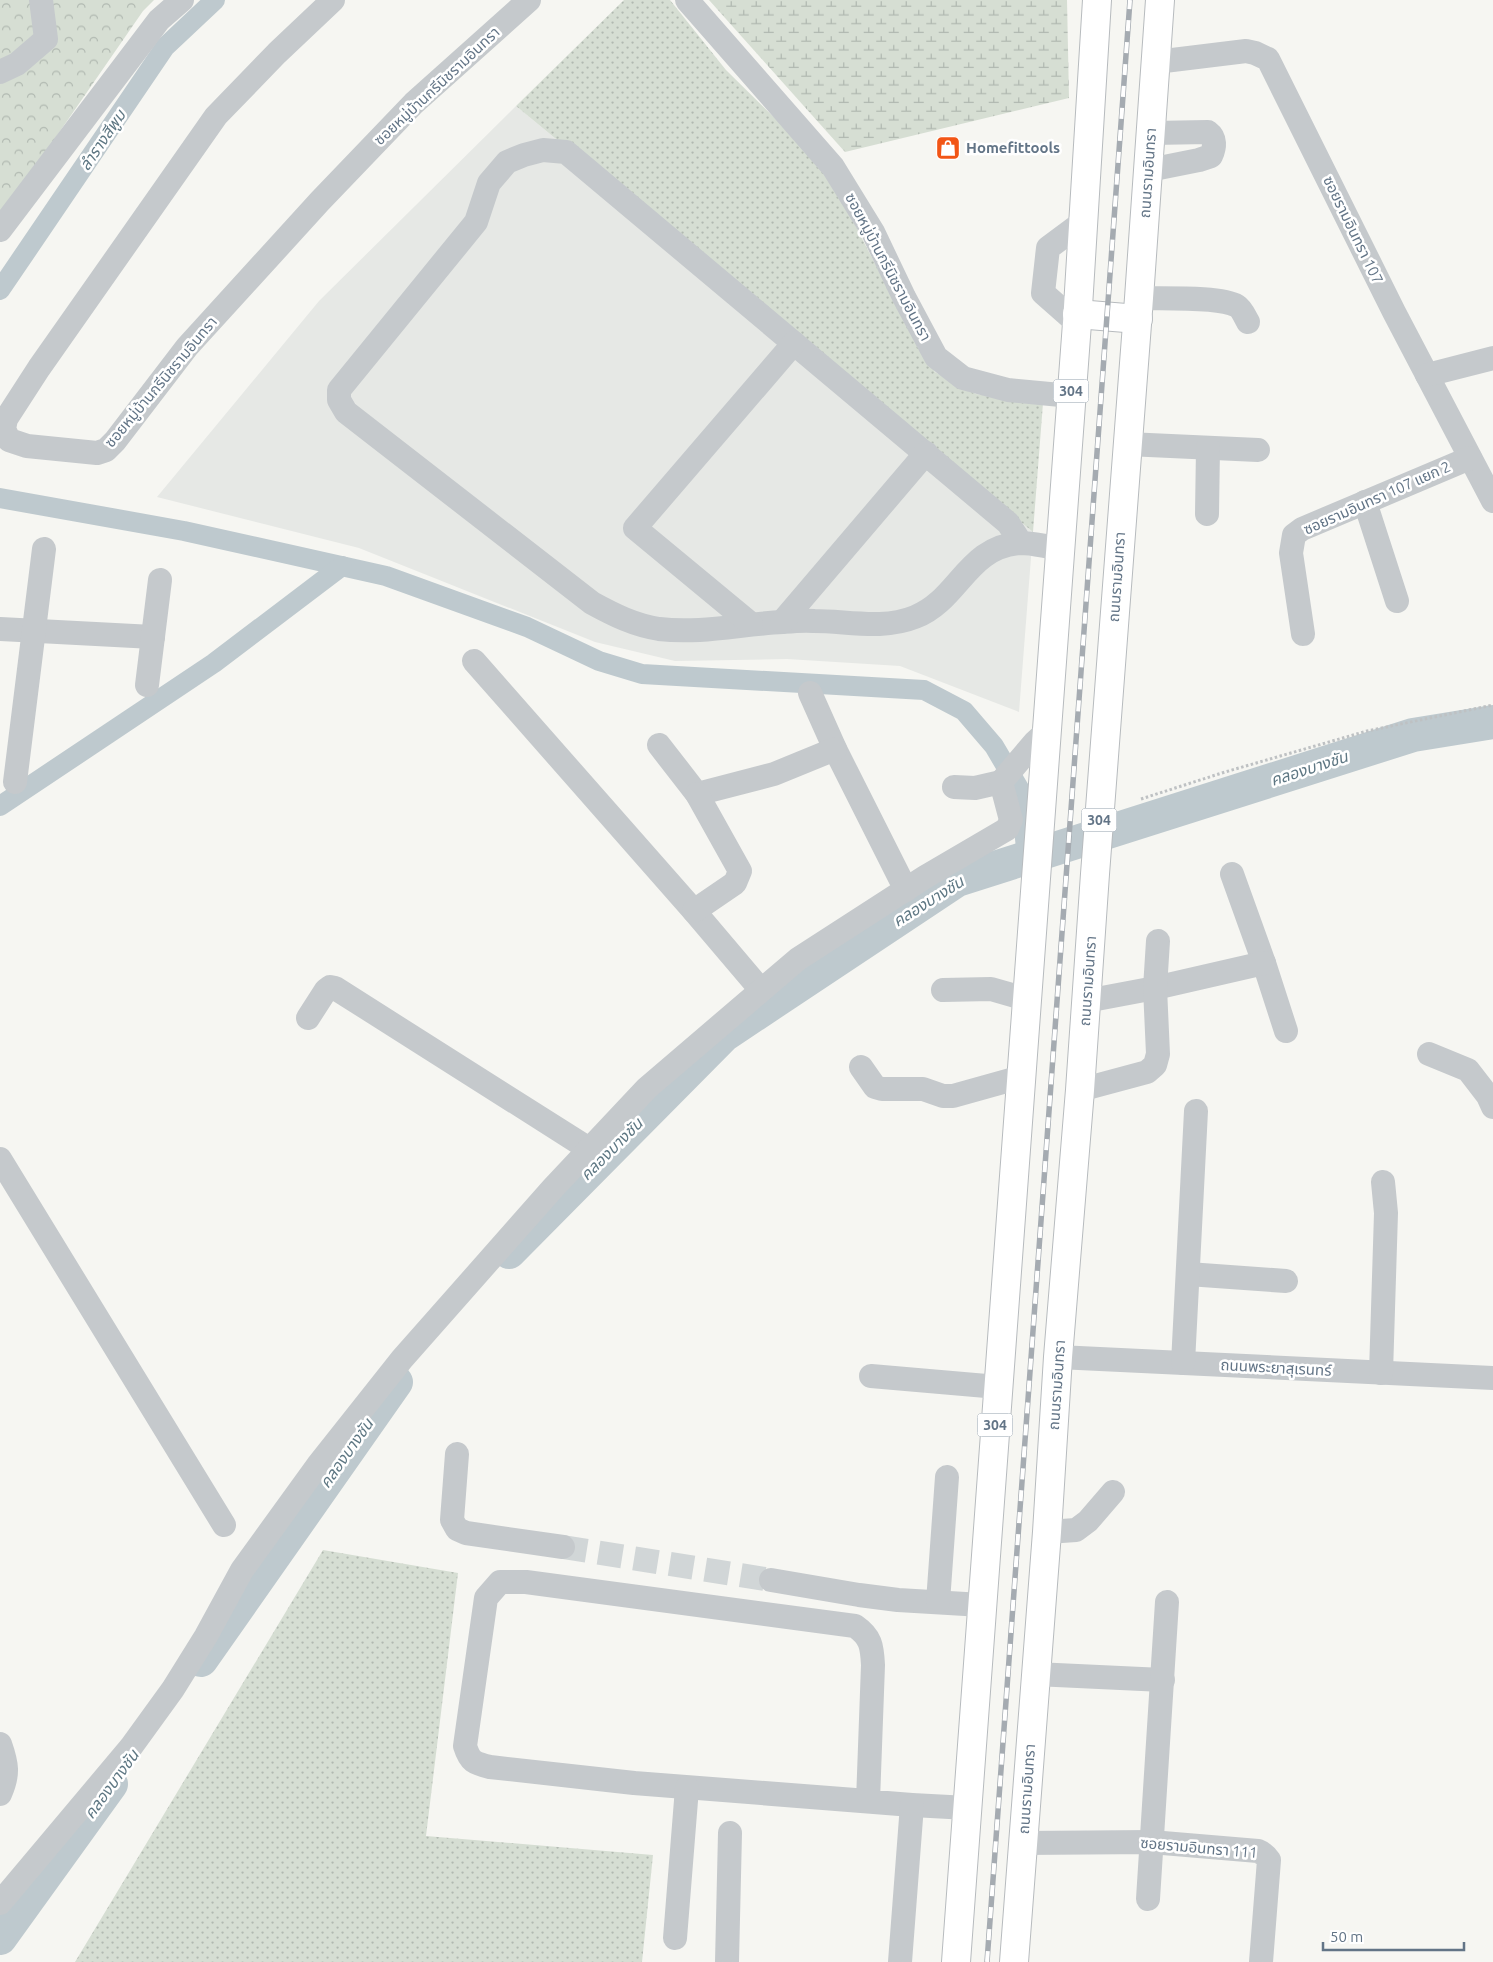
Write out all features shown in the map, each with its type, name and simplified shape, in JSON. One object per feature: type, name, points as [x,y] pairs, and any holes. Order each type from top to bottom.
[{"type":"highway","name":"304","points":[[956,1962],[1026,999],[1044,782],[1059,548],[1077,318],[1097,0]]},
{"type":"highway","name":"ถนนรามอินทรา","points":[[1014,1962],[1035,1674],[1048,1532],[1058,1357],[1152,133],[1160,0]]},
{"type":"highway","points":[[1077,318],[1138,308]]},
{"type":"street","points":[[0,72],[17,64],[46,39],[41,0]]},
{"type":"street","points":[[0,230],[159,20],[182,0]]},
{"type":"street","name":"ซอยหมู่บ้านกรีนิชรามอินทรา","points":[[334,0],[277,52],[216,116],[45,360],[11,412],[6,420],[4,429],[9,440],[27,446],[97,452],[106,450],[115,441],[187,347],[320,201],[414,103],[530,0]]},
{"type":"street","name":"ซอยหมู่บ้านกรีนิชรามอินทรา","points":[[687,0],[833,167],[873,232],[904,297],[936,357],[963,378],[1008,390],[1071,396]]},
{"type":"street","name":"ซอยรามอินทรา 107","points":[[1156,62],[1246,51],[1255,53],[1268,60],[1427,375],[1493,501]]},
{"type":"street","points":[[1149,170],[1211,156],[1214,143],[1212,135],[1208,132],[1152,133]]},
{"type":"street","points":[[1021,543],[1008,523],[566,152],[543,150],[507,162],[489,183],[476,222],[339,390],[339,400],[346,412],[592,602],[618,618],[640,626],[679,631],[709,631],[751,624],[814,620],[866,624],[894,623],[916,617],[932,608],[949,593],[969,569],[990,551],[1021,543],[1059,548]]},
{"type":"street","points":[[1138,308],[1212,300],[1239,307],[1248,322]]},
{"type":"street","points":[[751,624],[635,528],[794,343]]},
{"type":"street","points":[[1427,375],[1493,358]]},
{"type":"street","points":[[1127,444],[1258,450]]},
{"type":"street","points":[[1207,514],[1208,448]]},
{"type":"street","points":[[782,622],[926,453]]},
{"type":"street","name":"ซอยรามอินทรา 107 แยก 2","points":[[1303,634],[1291,553],[1294,535],[1364,502],[1470,458]]},
{"type":"street","points":[[1364,502],[1397,601]]},
{"type":"street","points":[[15,782],[44,549]]},
{"type":"street","points":[[147,686],[160,580]]},
{"type":"street","points":[[0,629],[153,637]]},
{"type":"street","points":[[474,661],[761,990]]},
{"type":"street","points":[[810,693],[835,749],[906,890]]},
{"type":"street","points":[[954,787],[975,788],[1008,774],[1035,742],[1047,732]]},
{"type":"street","points":[[659,745],[697,794],[740,872],[736,882],[694,911]]},
{"type":"street","points":[[697,794],[774,774],[835,749]]},
{"type":"street","points":[[0,1903],[131,1747],[173,1689],[206,1636],[242,1570],[318,1465],[402,1359],[452,1301],[589,1149],[647,1088],[761,990],[798,959],[906,890],[1007,829],[1011,820],[1008,774]]},
{"type":"street","points":[[1232,874],[1264,962],[1286,1031]]},
{"type":"street","points":[[1080,1090],[1147,1072],[1155,1065],[1158,1054],[1155,988],[1158,941]]},
{"type":"street","points":[[1086,1001],[1155,988],[1264,962]]},
{"type":"street","points":[[308,1018],[326,990],[330,987],[335,988],[589,1149]]},
{"type":"street","points":[[943,990],[991,989],[1026,999]]},
{"type":"street","points":[[1429,1054],[1468,1070],[1488,1096],[1493,1107]]},
{"type":"street","points":[[861,1067],[875,1087],[882,1089],[923,1089],[943,1096],[953,1096],[1021,1076]]},
{"type":"street","points":[[1183,1363],[1196,1111]]},
{"type":"street","points":[[0,1159],[224,1525]]},
{"type":"street","points":[[1381,1374],[1386,1213],[1382,1182]]},
{"type":"street","points":[[1188,1274],[1286,1281]]},
{"type":"street","name":"ถนนพระยาสุเรนทร์","points":[[1058,1357],[1493,1378]]},
{"type":"street","points":[[871,1376],[998,1387]]},
{"type":"street","points":[[457,1454],[452,1520],[457,1529],[466,1533],[562,1547]]},
{"type":"street","points":[[938,1602],[947,1477]]},
{"type":"street","points":[[1048,1532],[1076,1530],[1088,1521],[1113,1492]]},
{"type":"street","points":[[771,1580],[859,1595],[982,1605]]},
{"type":"street","points":[[500,1582],[526,1582],[855,1626],[866,1633],[872,1647],[868,1801],[634,1783],[490,1767],[474,1763],[468,1756],[465,1746],[486,1598],[500,1582]]},
{"type":"street","points":[[1148,1899],[1167,1602]]},
{"type":"street","points":[[1035,1674],[1163,1680]]},
{"type":"street","points":[[0,1744],[5,1758],[7,1774],[0,1794]]},
{"type":"street","points":[[634,1783],[968,1808]]},
{"type":"street","points":[[675,1938],[687,1788]]},
{"type":"street","points":[[900,1962],[912,1805]]},
{"type":"street","points":[[726,1962],[730,1833]]},
{"type":"street","name":"ซอยรามอินทรา 111","points":[[1024,1843],[1151,1842],[1258,1851],[1266,1855],[1269,1860],[1261,1962]]},
{"type":"path","points":[[1141,799],[1225,772],[1357,734],[1493,705]]},
{"type":"shaded area","points":[[516,106],[1033,532],[1019,712],[900,666],[787,659],[675,661],[595,642],[359,548],[157,497],[319,301]]},
{"type":"green space","points":[[0,0],[154,0],[143,11],[0,218]]},
{"type":"green space","points":[[624,0],[670,0],[726,70],[793,136],[836,188],[917,345],[935,372],[976,394],[1043,403],[1033,532],[516,106]]},
{"type":"green space","points":[[709,0],[1067,0],[1069,98],[845,152]]},
{"type":"green space","points":[[323,1550],[458,1573],[426,1836],[653,1855],[642,1962],[75,1962]]},
{"type":"waterway","name":"ลำรางสีพูม","points":[[0,290],[165,47],[215,0]]},
{"type":"waterway","points":[[0,498],[184,531],[386,576],[527,627],[599,661],[642,674],[924,690],[964,711],[994,746],[1020,790],[1027,858]]},
{"type":"waterway","points":[[0,806],[214,663],[342,566]]},
{"type":"waterway","name":"คลองบางชัน","points":[[509,1252],[724,1035],[957,880],[1413,735],[1493,722]]},
{"type":"waterway","name":"คลองบางชัน","points":[[201,1660],[396,1382]]},
{"type":"waterway","name":"คลองบางชัน","points":[[0,1938],[111,1784]]},
{"type":"tunnel","points":[[563,1547],[771,1580]]},
{"type":"railway","points":[[987,1962],[1130,0]]},
{"type":"place","name":"Homefittools","points":[[948,148]]}]
